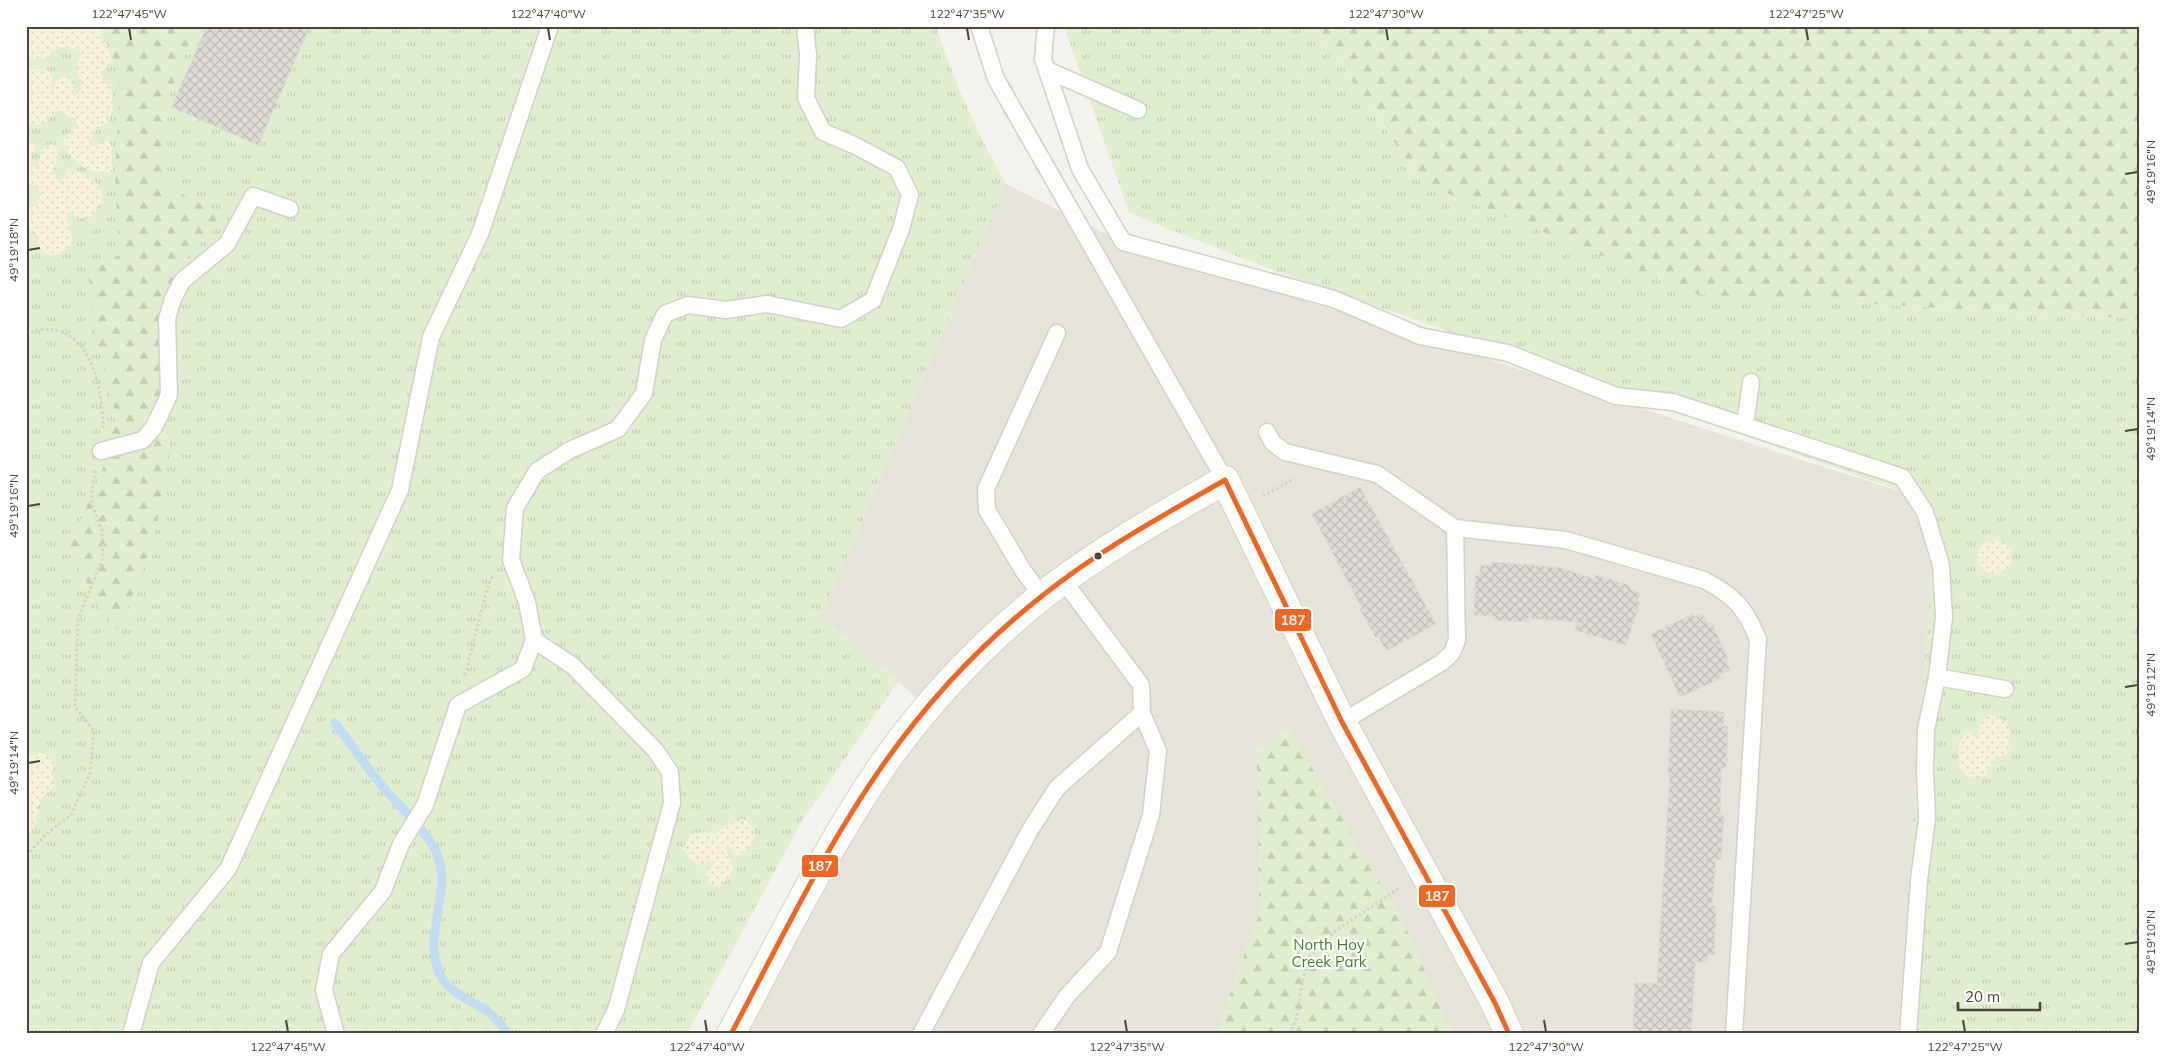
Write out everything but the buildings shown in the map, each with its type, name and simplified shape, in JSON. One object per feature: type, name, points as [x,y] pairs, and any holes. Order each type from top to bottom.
[{"type":"street","points":[[731,1034],[831,849],[886,762],[914,725],[955,677],[998,634],[1063,580],[1125,538],[1225,480],[1342,722],[1495,1003],[1509,1034]]},
{"type":"lane","points":[[131,1034],[151,963],[228,869],[400,490],[432,337],[480,234],[550,26]]},
{"type":"lane","points":[[336,1034],[324,990],[331,954],[383,891],[401,844],[425,806],[458,705],[523,670],[534,640],[528,602],[512,560],[515,508],[537,471],[570,450],[618,429],[644,393],[653,340],[665,314],[688,305],[726,310],[767,304],[841,320],[873,300],[901,229],[910,195],[897,168],[854,145],[823,132],[806,98],[808,55],[805,26]]},
{"type":"lane","points":[[979,26],[996,79],[1225,480]]},
{"type":"lane","points":[[1046,26],[1043,59],[1080,169],[1123,242],[1334,299],[1420,336],[1508,353],[1559,375],[1616,396],[1674,402],[1902,477],[1925,512],[1941,565],[1944,617],[1937,677],[1926,730],[1927,819],[1919,880],[1908,1034]]},
{"type":"lane","points":[[1047,70],[1138,110]]},
{"type":"lane","points":[[101,451],[144,440],[154,427],[169,394],[168,318],[182,281],[226,244],[253,196],[290,209]]},
{"type":"lane","points":[[1042,596],[1024,572],[988,510],[986,489],[1057,333]]},
{"type":"lane","points":[[1745,425],[1752,382]]},
{"type":"lane","points":[[1267,432],[1273,443],[1285,452],[1377,474],[1455,528],[1566,540],[1704,580],[1723,590],[1737,601],[1749,616],[1758,640],[1734,1034]]},
{"type":"lane","points":[[1342,722],[1441,664],[1452,653],[1458,640],[1455,528]]},
{"type":"lane","points":[[1041,1034],[1068,996],[1108,952],[1152,816],[1158,751],[1142,712],[1141,686],[1063,580]]},
{"type":"lane","points":[[534,640],[573,666],[656,750],[670,772],[672,803],[616,1010],[604,1034]]},
{"type":"lane","points":[[1937,677],[2005,689]]},
{"type":"lane","points":[[921,1034],[1030,830],[1056,788],[1142,712]]},
{"type":"path","points":[[26,333],[45,330],[59,331],[79,343],[93,369],[103,410],[101,451],[92,489],[92,503],[102,531],[103,557],[78,619],[75,707],[94,731],[90,774],[71,815],[50,831],[26,855]]},
{"type":"path","points":[[1260,498],[1286,484]]},
{"type":"path","points":[[458,705],[487,589],[495,572]]},
{"type":"path","points":[[1290,1034],[1297,1017],[1308,959],[1335,931],[1401,887]]},
{"type":"shaded area","points":[[1006,184],[1123,242],[1936,503],[1898,1034],[1453,1034],[1403,922],[1257,751],[1259,914],[1216,1034],[731,1034],[928,707],[821,617]]},
{"type":"green space","points":[[26,26],[936,26],[950,67],[967,107],[985,146],[1006,184],[821,617],[898,682],[802,821],[687,1034],[26,1034]]},
{"type":"green space","points":[[105,26],[196,26],[168,99],[164,185],[225,216],[183,263],[164,299],[158,327],[162,352],[170,453],[154,539],[119,631],[95,602],[70,546],[104,465],[116,415],[97,338],[88,273],[119,255],[115,175],[120,85]]},
{"type":"green space","points":[[1064,26],[1316,26],[1422,183],[1857,303],[2139,319],[2139,1034],[1898,1034],[1936,503],[1259,265],[1129,213]]},
{"type":"green space","points":[[1316,26],[2139,26],[2139,319],[1696,294],[1422,183]]},
{"type":"green space","name":"North Hoy Creek Park","points":[[1289,729],[1403,922],[1453,1034],[1216,1034],[1259,914],[1257,751]]},
{"type":"sand","points":[[26,26],[64,26],[68,31],[72,29],[72,26],[102,26],[100,38],[108,45],[111,61],[101,74],[103,80],[112,91],[113,109],[108,122],[94,132],[89,143],[92,147],[107,140],[111,145],[113,168],[109,173],[86,168],[68,152],[63,138],[77,125],[76,119],[67,116],[59,110],[42,125],[26,122],[26,70],[42,68],[49,71],[52,78],[51,89],[54,88],[56,80],[66,76],[74,82],[73,92],[76,94],[81,91],[81,81],[76,68],[81,54],[79,50],[58,47],[47,58],[32,59],[26,54]]},
{"type":"sand","points":[[26,138],[36,146],[32,155],[32,166],[35,169],[39,165],[40,151],[50,144],[56,146],[58,157],[53,168],[60,183],[69,170],[80,172],[96,183],[102,193],[100,204],[91,217],[78,219],[70,212],[66,214],[73,242],[63,252],[57,254],[45,253],[38,243],[37,234],[26,227],[26,208],[37,204],[41,194],[34,185],[26,182]]},
{"type":"sand","points":[[1995,540],[2007,545],[2012,557],[2007,569],[1995,574],[1983,569],[1978,557],[1983,545]]},
{"type":"sand","points":[[1990,715],[2003,720],[2007,724],[2010,734],[2008,753],[1994,760],[1985,776],[1969,777],[1964,774],[1959,764],[1959,742],[1968,733],[1980,739],[1979,728],[1981,722]]},
{"type":"sand","points":[[42,752],[53,761],[54,786],[40,800],[34,826],[26,838],[26,786],[30,781],[26,775],[26,758]]},
{"type":"sand","points":[[742,819],[753,828],[754,838],[748,848],[737,856],[727,845],[725,848],[731,859],[733,869],[729,878],[718,887],[709,882],[705,872],[714,864],[714,861],[712,860],[700,865],[692,862],[683,848],[689,836],[694,833],[716,834],[725,826]]},
{"type":"waterway","points":[[335,723],[385,790],[417,824],[436,852],[441,867],[442,882],[434,944],[435,960],[440,975],[444,982],[455,992],[491,1014],[509,1034]]},
{"type":"transit line","name":"187","points":[[1225,480],[1342,722],[1495,1003],[1509,1034]]},
{"type":"transit line","name":"187","points":[[731,1034],[804,895],[863,794],[902,739],[938,695],[998,633],[1063,580],[1131,535],[1225,480]]}]
